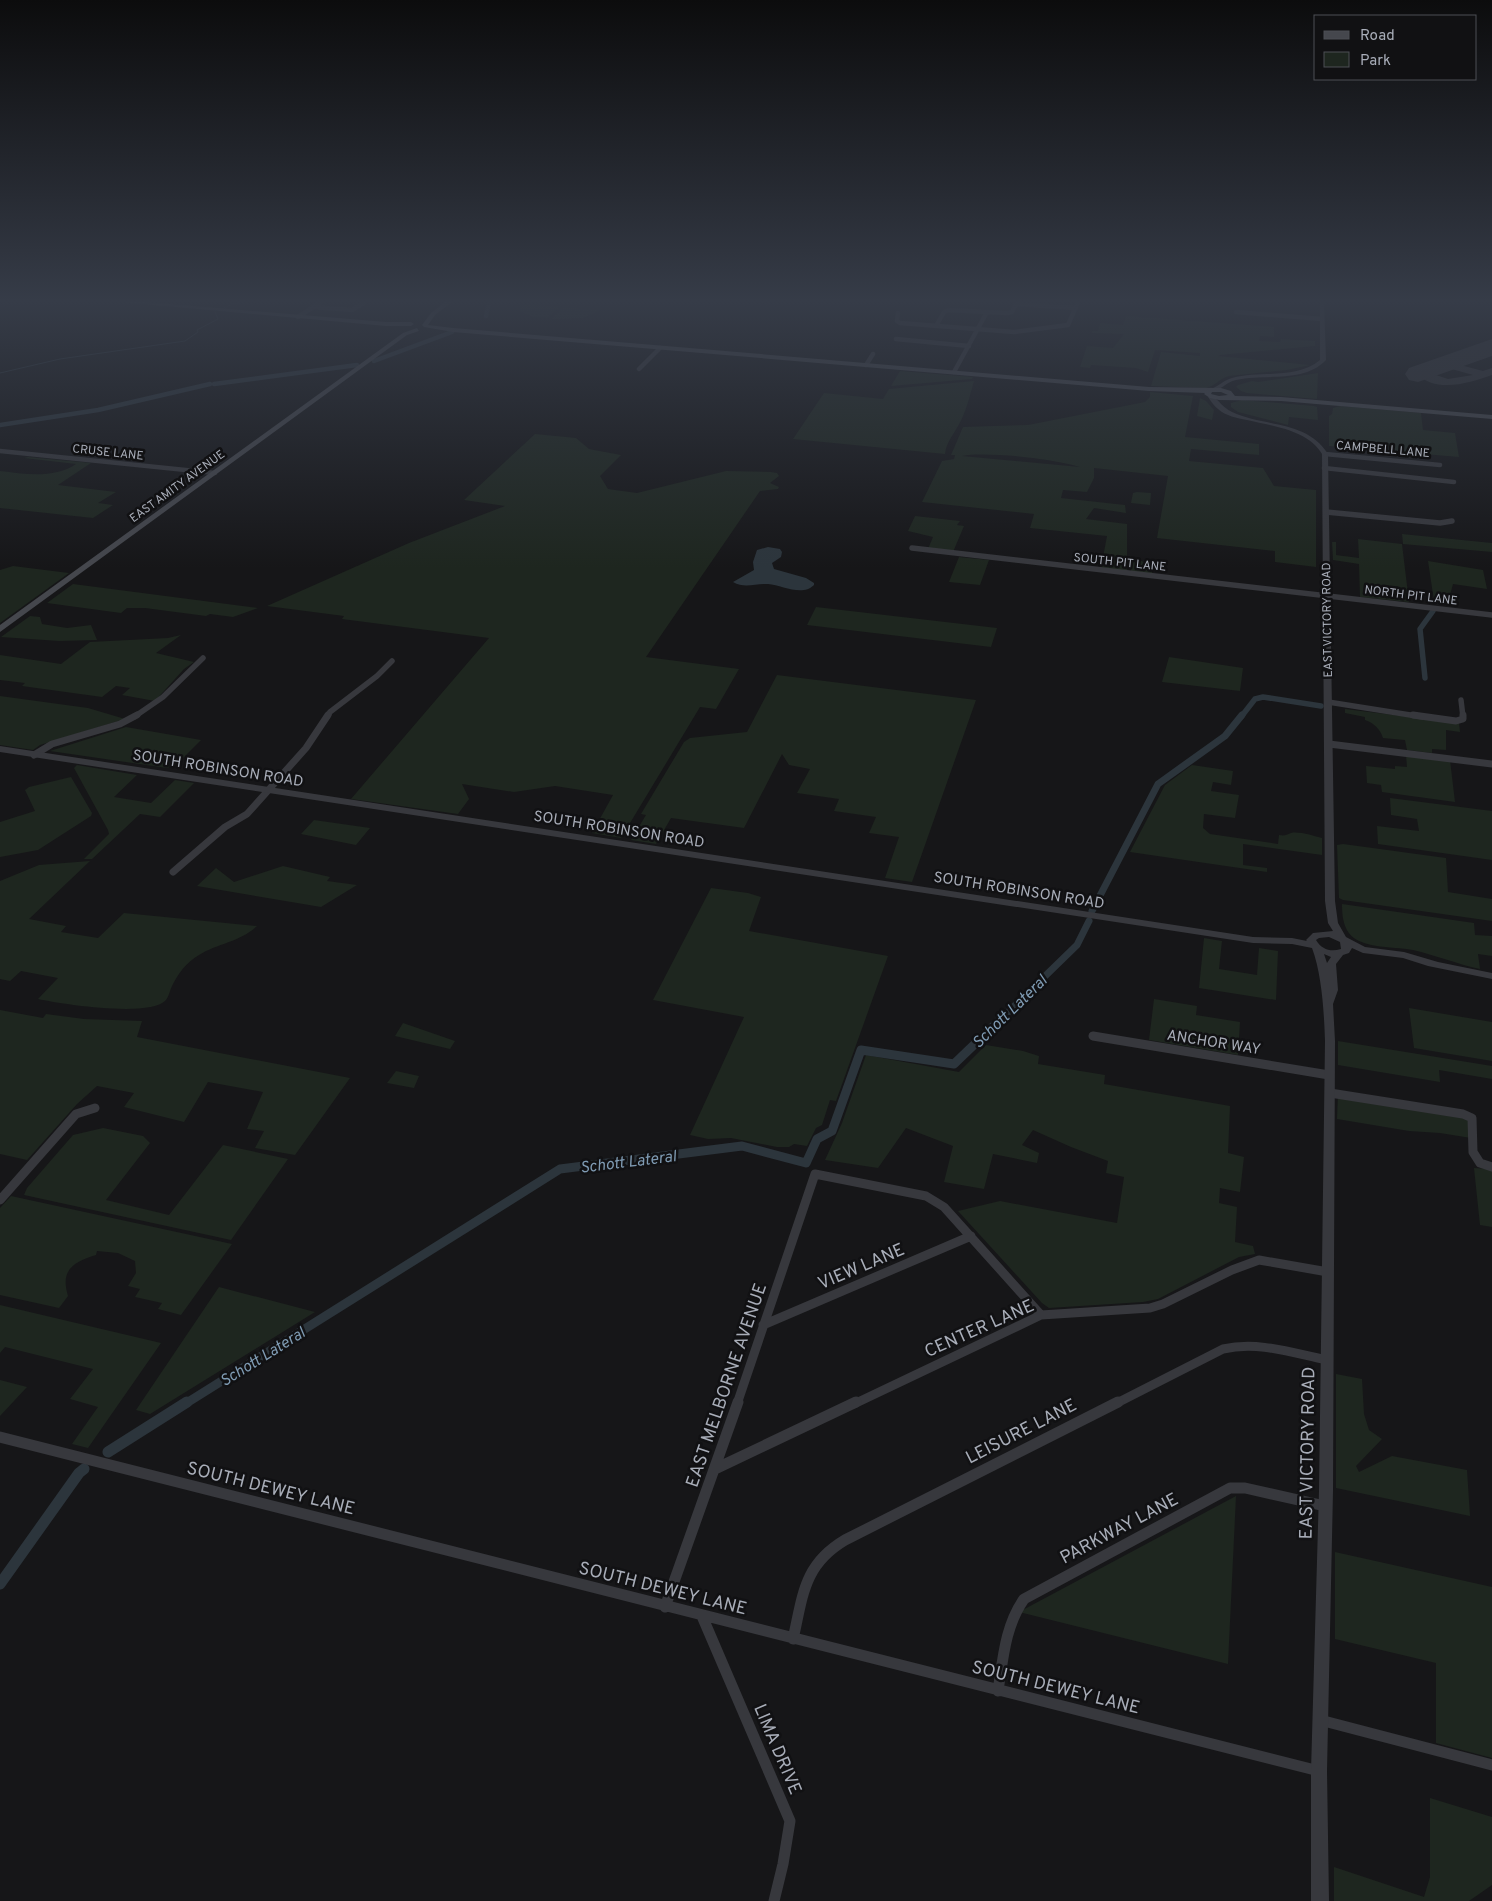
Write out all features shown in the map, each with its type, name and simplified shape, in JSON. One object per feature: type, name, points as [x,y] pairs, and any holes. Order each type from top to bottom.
[{"type":"main road","name":"EAST AMITY AVENUE","points":[[0,629],[328,391]]},
{"type":"main road","points":[[1172,391],[1492,417]]},
{"type":"street","points":[[1214,391],[1211,393],[1222,409],[1231,414],[1305,435],[1318,443],[1325,454]]},
{"type":"street","points":[[1222,409],[1222,401],[1229,395],[1228,391]]},
{"type":"street","name":"CRUSE LANE","points":[[0,451],[215,473]]},
{"type":"street","name":"CAMPBELL LANE","points":[[1325,454],[1440,464]]},
{"type":"street","name":"EAST VICTORY ROAD","points":[[1325,454],[1330,901],[1333,923],[1347,948],[1331,964],[1333,990],[1329,1006]]},
{"type":"street","points":[[1324,468],[1454,482]]},
{"type":"street","points":[[1326,512],[1440,523],[1452,521]]},
{"type":"street","name":"SOUTH PIT LANE","points":[[912,548],[1327,595]]},
{"type":"street","name":"NORTH PIT LANE","points":[[1327,595],[1492,615]]},
{"type":"street","points":[[34,755],[52,744],[126,722],[159,701],[184,673],[203,658]]},
{"type":"street","points":[[173,872],[225,827],[247,814],[306,748],[330,712],[377,676],[392,661]]},
{"type":"street","points":[[1328,702],[1364,709],[1456,720],[1463,719],[1461,700]]},
{"type":"street","points":[[1329,744],[1492,764]]},
{"type":"street","name":"SOUTH ROBINSON ROAD","points":[[0,750],[1253,940],[1292,941],[1327,954],[1380,956],[1434,964]]},
{"type":"street","name":"EAST VICTORY ROAD","points":[[1320,1901],[1319,1771],[1325,1506],[1330,1093],[1329,1006],[1323,966],[1312,940],[1327,924],[1326,911],[1330,901]]},
{"type":"street","name":"SOUTH ROBINSON ROAD","points":[[1233,936],[1331,934],[1363,950],[1404,955],[1434,964]]},
{"type":"street","points":[[1434,964],[1492,976]]},
{"type":"street","name":"ANCHOR WAY","points":[[1093,1036],[1329,1075]]},
{"type":"street","points":[[1330,1093],[1463,1114],[1472,1118],[1473,1152],[1480,1163],[1492,1167]]},
{"type":"street","points":[[0,1200],[76,1114],[95,1108]]},
{"type":"street","name":"EAST MELBORNE AVENUE","points":[[665,1606],[715,1469],[815,1174],[926,1196],[944,1207],[971,1236]]},
{"type":"street","points":[[971,1236],[1041,1315]]},
{"type":"street","name":"VIEW LANE","points":[[764,1325],[971,1236]]},
{"type":"street","name":"CENTER LANE","points":[[715,1469],[1041,1315],[1150,1308],[1163,1304],[1232,1270],[1259,1260],[1328,1272]]},
{"type":"street","name":"LEISURE LANE","points":[[793,1639],[810,1577],[817,1562],[828,1550],[845,1540],[1223,1349],[1234,1346],[1254,1345],[1327,1360]]},
{"type":"street","name":"SOUTH DEWEY LANE","points":[[0,1437],[1319,1771]]},
{"type":"street","name":"PARKWAY LANE","points":[[998,1691],[1011,1621],[1017,1607],[1024,1599],[1230,1488],[1245,1488],[1325,1506]]},
{"type":"street","name":"LIMA DRIVE","points":[[702,1616],[790,1821],[783,1864],[774,1901]]},
{"type":"street","points":[[1320,1720],[1492,1765]]},
{"type":"green space","points":[[888,391],[971,391],[961,421],[948,443],[945,454],[793,439],[824,393],[883,399]]},
{"type":"green space","points":[[1241,391],[1317,391],[1317,399],[1247,393]]},
{"type":"green space","points":[[1150,392],[1193,396],[1185,437],[1259,444],[1259,455],[1191,449],[1189,461],[1263,468],[1274,486],[1316,490],[1316,567],[1275,562],[1275,551],[1157,538],[1168,476],[1094,468],[1094,478],[1087,492],[1063,490],[1061,498],[1125,505],[1126,513],[1094,508],[1086,519],[1127,524],[1127,571],[1101,568],[1107,536],[1030,528],[1034,514],[922,502],[942,461],[954,459],[955,455],[951,455],[963,427],[1028,425],[1145,402],[1150,397]],"holes":[[[987,454],[1021,457],[1055,461],[1080,467],[962,456]]]},
{"type":"green space","points":[[1200,398],[1206,401],[1214,410],[1212,420],[1197,416]]},
{"type":"green space","points":[[1242,400],[1314,406],[1317,407],[1318,420],[1289,417],[1288,425],[1238,412],[1231,407],[1231,403]]},
{"type":"green space","points":[[1340,406],[1421,413],[1423,430],[1455,433],[1459,457],[1329,446],[1329,416],[1332,414],[1333,408]]},
{"type":"green space","points":[[535,434],[576,438],[589,449],[621,455],[600,476],[608,489],[637,493],[726,471],[771,472],[777,473],[779,476],[770,483],[779,487],[778,489],[760,491],[646,657],[739,669],[716,709],[700,707],[621,838],[592,833],[613,795],[555,786],[514,792],[462,784],[469,799],[458,814],[351,799],[489,638],[342,619],[344,616],[267,606],[409,543],[505,506],[464,500]]},
{"type":"green space","points":[[24,458],[91,463],[58,485],[116,492],[98,503],[113,505],[93,518],[0,508],[0,471],[49,474],[67,469],[76,464]]},
{"type":"green space","points":[[1133,493],[1151,493],[1150,505],[1131,503]]},
{"type":"green space","points":[[915,516],[960,521],[957,525],[964,526],[953,552],[928,549],[933,537],[908,531]]},
{"type":"green space","points":[[1402,534],[1492,543],[1492,552],[1403,544]]},
{"type":"green space","points":[[1358,539],[1402,544],[1409,602],[1360,597],[1359,564],[1333,560],[1332,542],[1336,542],[1336,555],[1359,558]]},
{"type":"green space","points":[[1130,556],[1153,566],[1152,574],[1131,572]]},
{"type":"green space","points":[[959,557],[989,560],[980,585],[949,582]]},
{"type":"green space","points":[[1428,561],[1483,570],[1487,589],[1453,584],[1450,595],[1451,603],[1434,601]]},
{"type":"green space","points":[[13,566],[69,573],[0,623],[0,570]]},
{"type":"green space","points":[[73,584],[258,608],[233,617],[210,614],[206,616],[145,608],[127,608],[121,613],[47,603]]},
{"type":"green space","points":[[816,607],[997,628],[991,647],[807,625]]},
{"type":"green space","points":[[30,616],[40,617],[42,624],[67,628],[91,625],[97,640],[59,641],[1,637]]},
{"type":"green space","points":[[181,635],[156,653],[194,662],[184,669],[155,701],[122,695],[130,688],[116,686],[102,697],[22,686],[25,683],[0,680],[0,655],[61,664],[90,642],[168,638]]},
{"type":"green space","points":[[1169,657],[1243,668],[1240,691],[1162,682]]},
{"type":"green space","points":[[777,675],[976,700],[912,882],[885,878],[899,837],[869,833],[876,817],[834,811],[839,799],[797,793],[810,769],[789,765],[782,754],[744,828],[671,818],[656,844],[631,840],[646,815],[641,814],[684,742],[690,738],[747,732]]},
{"type":"green space","points":[[0,696],[88,708],[125,719],[40,745],[33,750],[0,745]]},
{"type":"green space","points":[[1345,709],[1459,723],[1460,732],[1446,730],[1446,750],[1432,749],[1432,753],[1407,750],[1405,740],[1383,738],[1378,729],[1365,720],[1365,717],[1345,713]]},
{"type":"green space","points":[[126,727],[201,740],[177,764],[167,768],[50,751]]},
{"type":"green space","points":[[1406,755],[1450,760],[1455,802],[1382,792],[1381,785],[1367,783],[1366,766],[1395,769],[1395,766],[1407,767]]},
{"type":"green space","points":[[77,765],[137,775],[114,797],[151,803],[175,780],[194,783],[160,817],[140,814],[92,859],[84,859],[109,834],[74,768]]},
{"type":"green space","points":[[1192,765],[1233,771],[1231,785],[1213,782],[1211,791],[1239,795],[1235,818],[1204,814],[1203,828],[1210,834],[1278,844],[1279,835],[1302,833],[1322,838],[1322,855],[1243,844],[1243,865],[1267,868],[1267,872],[1130,852],[1165,785]]},
{"type":"green space","points":[[71,777],[92,813],[91,816],[38,850],[0,857],[0,822],[35,811],[25,790],[29,787]]},
{"type":"green space","points":[[1390,798],[1492,811],[1492,860],[1378,844],[1377,826],[1419,831],[1417,819],[1391,815]]},
{"type":"green space","points":[[314,820],[370,828],[356,845],[301,834]]},
{"type":"green space","points":[[1343,844],[1446,858],[1448,892],[1492,899],[1492,921],[1339,898],[1337,845]]},
{"type":"green space","points":[[90,861],[29,919],[66,926],[61,932],[98,938],[124,913],[257,926],[243,936],[206,951],[190,961],[177,976],[166,1000],[157,1005],[125,1009],[49,1001],[38,999],[58,978],[21,971],[10,981],[0,979],[0,881],[39,865]]},
{"type":"green space","points":[[283,866],[330,877],[327,881],[357,885],[321,907],[197,886],[216,868],[234,882]]},
{"type":"green space","points":[[711,888],[748,893],[761,897],[749,931],[888,956],[836,1101],[830,1100],[822,1125],[816,1128],[807,1146],[794,1144],[789,1147],[777,1147],[731,1138],[708,1139],[690,1135],[744,1017],[653,1000]]},
{"type":"green space","points":[[1342,904],[1474,923],[1475,935],[1492,936],[1492,956],[1478,954],[1480,969],[1413,950],[1378,946],[1359,941],[1347,930],[1343,920]]},
{"type":"green space","points":[[1204,938],[1222,941],[1219,969],[1257,975],[1259,948],[1278,951],[1276,1000],[1199,988]]},
{"type":"green space","points":[[1154,999],[1197,1006],[1196,1015],[1240,1022],[1238,1055],[1149,1040]]},
{"type":"green space","points":[[1409,1008],[1492,1022],[1492,1061],[1414,1048]]},
{"type":"green space","points":[[0,1010],[43,1018],[46,1014],[84,1019],[142,1021],[137,1037],[350,1078],[295,1155],[255,1148],[264,1131],[247,1129],[263,1092],[208,1082],[184,1122],[124,1107],[134,1093],[97,1086],[77,1104],[27,1160],[0,1154]]},
{"type":"green space","points":[[403,1023],[455,1041],[450,1049],[395,1036]]},
{"type":"green space","points":[[1338,1041],[1492,1066],[1492,1079],[1439,1070],[1440,1082],[1338,1065]]},
{"type":"green space","points":[[986,1045],[1023,1051],[1039,1056],[1038,1064],[1105,1075],[1104,1084],[1230,1106],[1228,1153],[1244,1157],[1240,1192],[1220,1188],[1219,1203],[1237,1207],[1235,1242],[1253,1246],[1255,1254],[1239,1257],[1158,1299],[1143,1302],[1049,1308],[1042,1303],[958,1211],[1000,1201],[1117,1223],[1124,1177],[1106,1173],[1108,1161],[1033,1130],[1022,1145],[1039,1153],[1037,1163],[993,1154],[984,1189],[944,1182],[953,1146],[906,1128],[878,1168],[825,1160],[842,1123],[866,1055],[959,1072]]},
{"type":"green space","points":[[396,1071],[419,1076],[414,1088],[387,1083]]},
{"type":"green space","points":[[1338,1094],[1469,1116],[1471,1138],[1409,1131],[1337,1119]]},
{"type":"green space","points":[[103,1128],[143,1136],[150,1143],[106,1200],[169,1215],[223,1145],[288,1159],[231,1240],[24,1195],[27,1188],[73,1135]]},
{"type":"green space","points":[[1474,1168],[1492,1169],[1492,1227],[1480,1225]]},
{"type":"green space","points":[[11,1196],[232,1244],[181,1315],[158,1309],[162,1303],[135,1297],[140,1289],[128,1286],[136,1273],[135,1261],[118,1253],[97,1251],[96,1255],[70,1268],[66,1280],[68,1296],[59,1308],[0,1295],[0,1208]]},
{"type":"green space","points":[[219,1287],[315,1312],[150,1414],[136,1410]]},
{"type":"green space","points":[[0,1305],[161,1343],[88,1448],[72,1444],[98,1407],[70,1399],[93,1369],[5,1347],[0,1353]]},
{"type":"green space","points":[[1336,1374],[1362,1379],[1364,1414],[1369,1430],[1382,1439],[1356,1466],[1359,1472],[1392,1456],[1467,1470],[1470,1516],[1336,1488]]},
{"type":"green space","points":[[0,1380],[27,1387],[0,1416]]},
{"type":"green space","points":[[1236,1496],[1228,1664],[1019,1612]]},
{"type":"green space","points":[[1335,1552],[1492,1587],[1492,1758],[1436,1743],[1436,1663],[1335,1639]]},
{"type":"green space","points":[[1430,1798],[1492,1817],[1492,1885],[1469,1901],[1334,1901],[1334,1867],[1424,1897],[1430,1877]]},
{"type":"shaded area","points":[[768,547],[780,549],[782,552],[781,557],[772,563],[774,569],[806,578],[814,583],[814,585],[804,590],[798,590],[768,584],[746,585],[733,582],[754,570],[753,562],[757,550]]},
{"type":"waterway","points":[[0,425],[98,410],[181,391]]},
{"type":"waterway","name":"Schott Lateral","points":[[1425,678],[1420,629],[1433,611]]},
{"type":"waterway","name":"Schott Lateral","points":[[1241,717],[1255,699],[1263,697],[1321,706]]},
{"type":"waterway","name":"Schott Lateral","points":[[1092,911],[1158,784],[1225,736],[1242,715]]},
{"type":"waterway","name":"Schott Lateral","points":[[1003,1017],[1077,945],[1089,921]]},
{"type":"waterway","name":"Schott Lateral","points":[[185,1404],[560,1169],[742,1146],[806,1163],[817,1139],[832,1131],[861,1050],[954,1064],[1004,1016]]},
{"type":"waterway","name":"Schott Lateral","points":[[108,1452],[187,1402]]},
{"type":"waterway","name":"Schott Lateral","points":[[0,1584],[79,1473],[84,1469]]}]
